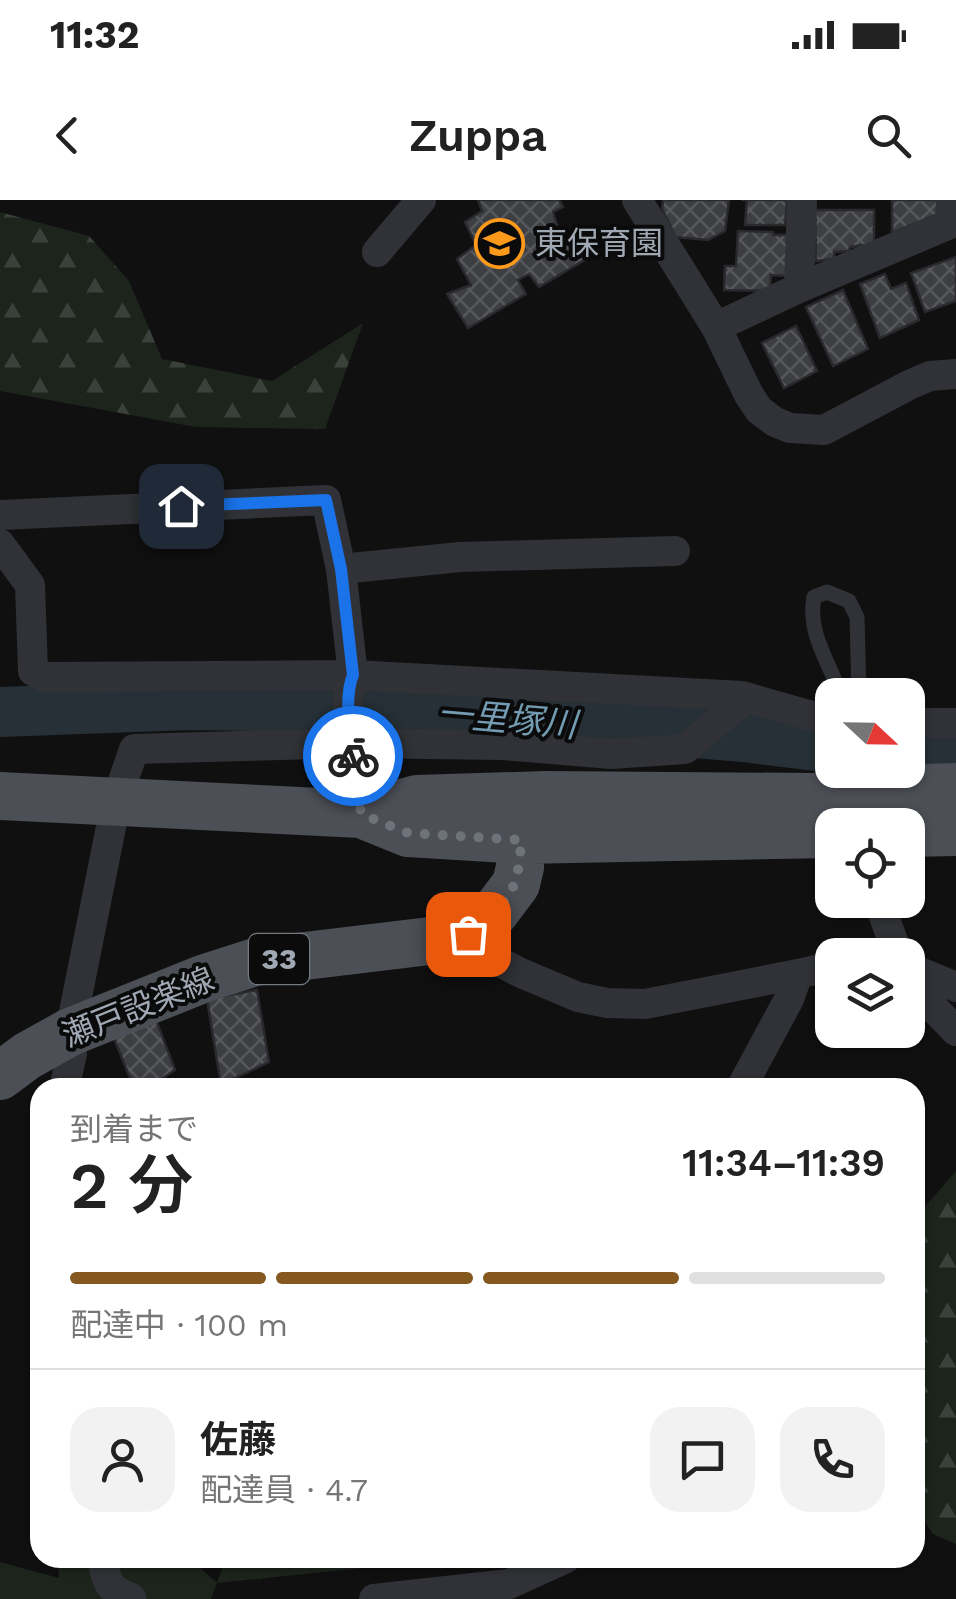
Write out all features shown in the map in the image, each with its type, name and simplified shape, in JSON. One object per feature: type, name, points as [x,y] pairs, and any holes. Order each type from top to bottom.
[{"type":"main road","points":[[0,796],[361,814],[417,799],[546,794],[814,797],[956,788]]},
{"type":"main road","points":[[361,814],[408,833],[521,840],[815,834]]},
{"type":"main road","points":[[925,832],[956,832]]},
{"type":"main road","points":[[468,934],[495,912],[516,884],[521,840]]},
{"type":"main road","name":"瀬戸設楽線","points":[[0,1076],[70,1032],[256,962],[468,934]]},
{"type":"street","points":[[377,252],[421,200]]},
{"type":"street","points":[[799,288],[802,200]]},
{"type":"street","points":[[716,328],[950,224],[950,200]]},
{"type":"street","points":[[648,208],[758,410],[790,428],[824,430],[908,385],[930,376],[956,374]]},
{"type":"street","points":[[0,515],[326,500],[341,569],[351,679],[350,736],[361,814]]},
{"type":"street","points":[[0,544],[30,585],[32,671],[44,677],[351,679],[740,700],[815,716]]},
{"type":"street","points":[[341,569],[460,557],[675,551]]},
{"type":"street","points":[[66,1078],[72,1054],[70,1032],[116,802],[134,749],[350,736],[611,754],[684,750],[740,700]]},
{"type":"street","points":[[925,723],[956,723]]},
{"type":"street","points":[[468,934],[492,958],[521,973],[578,997],[607,1004],[645,1004],[815,970]]},
{"type":"street","points":[[925,973],[956,987]]},
{"type":"street","points":[[746,1078],[798,974]]},
{"type":"street","points":[[925,999],[956,1030]]},
{"type":"street","points":[[104,1568],[109,1586],[131,1598]]},
{"type":"street","points":[[374,1599],[510,1592],[550,1568]]},
{"type":"lane","points":[[833,678],[819,647],[811,612],[814,598],[827,592],[848,601],[858,617],[859,678]]},
{"type":"green space","points":[[0,212],[89,236],[129,281],[162,359],[272,381],[363,323],[325,429],[196,427],[0,391]]},
{"type":"green space","points":[[956,1171],[956,1544],[933,1534],[925,1522],[925,1207]]},
{"type":"green space","points":[[0,1562],[59,1578],[58,1568],[200,1568],[217,1583],[211,1599],[0,1599]]},
{"type":"green space","points":[[222,1568],[362,1568],[217,1583]]},
{"type":"building","points":[[478,200],[559,200],[563,207],[553,212],[557,225],[542,237],[548,249],[577,233],[593,255],[539,287],[529,274],[518,280],[526,294],[468,328],[447,294],[471,285],[457,259],[476,245],[465,222],[482,211]]},
{"type":"building","points":[[663,200],[729,200],[725,231],[708,240],[676,237],[662,209]]},
{"type":"building","points":[[747,200],[787,200],[785,225],[745,225]]},
{"type":"building","points":[[892,200],[939,200],[938,214],[892,233]]},
{"type":"building","points":[[815,210],[874,210],[874,244],[850,247],[849,251],[834,252],[834,259],[816,261]]},
{"type":"building","points":[[738,231],[790,235],[787,276],[771,275],[770,291],[724,290],[725,266],[736,266]]},
{"type":"building","points":[[956,257],[956,301],[925,312],[911,273]]},
{"type":"building","points":[[885,274],[891,289],[906,283],[919,320],[880,338],[860,284]]},
{"type":"building","points":[[843,290],[868,349],[833,366],[806,307]]},
{"type":"building","points":[[796,326],[817,371],[784,388],[762,343]]},
{"type":"building","points":[[257,990],[269,1062],[236,1078],[220,1078],[207,999]]},
{"type":"building","points":[[153,1012],[175,1070],[163,1078],[130,1078],[114,1038]]},
{"type":"waterway","name":"一里塚川","points":[[0,712],[189,705],[388,708],[815,746]]},
{"type":"waterway","name":"一里塚川","points":[[925,752],[956,748]]},
{"type":"way so far","points":[[353,756],[361,814],[408,833],[521,840],[516,884],[495,912],[468,934]]},
{"type":"place","name":"東保育園","points":[[500,243]]},
{"type":"route","points":[[181,506],[326,500],[341,569],[353,675],[349,728],[353,756]]}]
